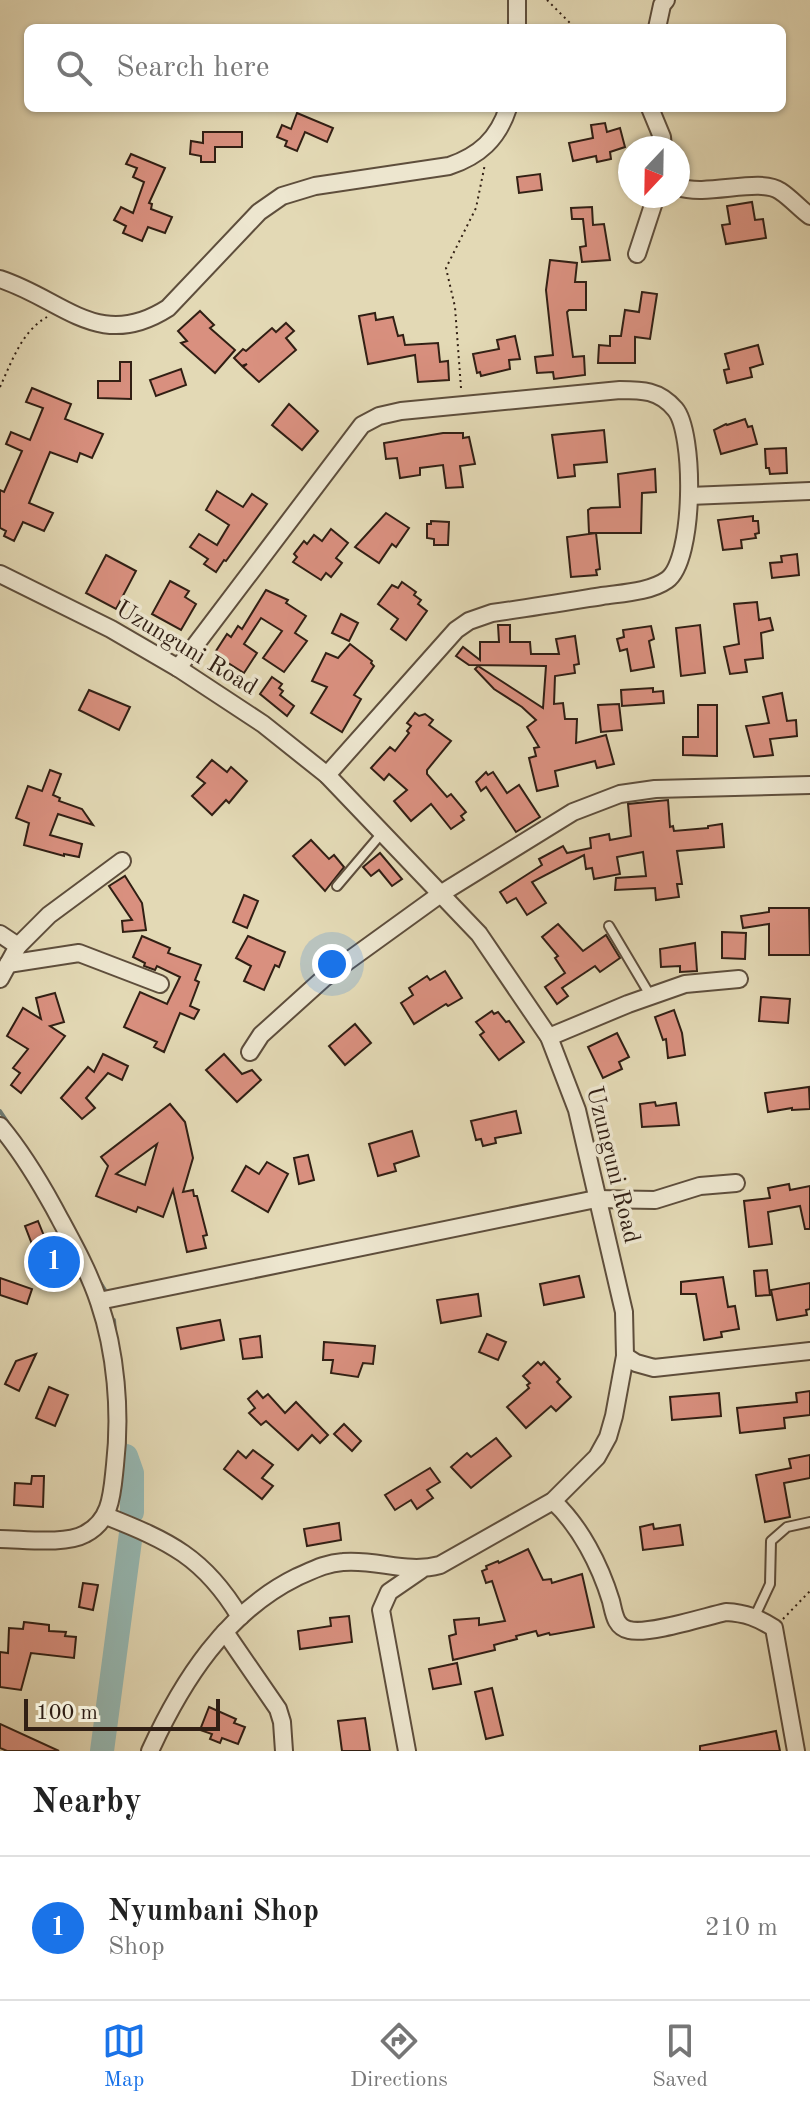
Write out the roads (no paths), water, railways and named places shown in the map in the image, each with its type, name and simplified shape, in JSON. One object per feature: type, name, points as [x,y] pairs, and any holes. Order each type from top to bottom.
[{"type":"street","points":[[517,0],[517,24]]},
{"type":"street","points":[[658,24],[666,0]]},
{"type":"street","points":[[0,279],[96,323],[132,326],[168,308],[259,212],[282,196],[315,186],[465,161],[489,144],[506,112]]},
{"type":"street","points":[[652,112],[662,136]]},
{"type":"street","points":[[690,189],[772,187],[810,216]]},
{"type":"street","points":[[637,254],[652,208]]},
{"type":"street","points":[[178,668],[362,425],[379,416],[401,411],[620,390],[644,390],[662,396],[678,411],[684,430],[689,496],[688,524],[681,560],[669,579],[644,589],[492,613],[469,621],[444,643],[327,775]]},
{"type":"street","points":[[689,496],[810,491]]},
{"type":"street","name":"Uzunguni Road","points":[[0,574],[111,629],[178,668],[263,724],[327,775],[479,934],[549,1037],[577,1110],[624,1312],[625,1356],[608,1437],[597,1457],[553,1501],[458,1556],[421,1570],[364,1561],[323,1565],[278,1587],[225,1632],[181,1688],[150,1751]]},
{"type":"street","points":[[250,1052],[261,1035],[323,979],[442,893],[573,812],[598,800],[655,789],[810,785]]},
{"type":"street","points":[[4,971],[18,946],[49,915],[122,861]]},
{"type":"street","points":[[0,934],[18,946]]},
{"type":"street","points":[[4,971],[79,953],[160,984]]},
{"type":"street","points":[[549,1037],[685,984],[739,979]]},
{"type":"street","points":[[0,1126],[18,1147],[39,1181],[73,1242],[99,1301],[113,1359],[116,1455],[106,1516],[83,1536],[66,1540],[0,1539]]},
{"type":"street","points":[[99,1301],[596,1199],[655,1200],[700,1186],[736,1183]]},
{"type":"street","points":[[625,1356],[654,1368],[810,1351]]},
{"type":"street","points":[[553,1501],[568,1515],[596,1564],[621,1627],[646,1631],[726,1612],[755,1616],[774,1628],[796,1751]]},
{"type":"street","points":[[106,1516],[162,1538],[188,1555],[229,1598],[240,1617]]},
{"type":"street","points":[[407,1751],[381,1610],[389,1592],[421,1570]]},
{"type":"street","points":[[225,1632],[278,1709],[284,1751]]},
{"type":"lane","points":[[337,886],[383,832]]},
{"type":"lane","points":[[609,926],[651,996]]},
{"type":"lane","points":[[755,1616],[770,1584],[771,1541],[787,1527],[810,1522]]},
{"type":"waterway","points":[[0,1111],[10,1126]]},
{"type":"waterway","points":[[98,1279],[105,1290]]},
{"type":"waterway","points":[[114,1320],[115,1333]]},
{"type":"waterway","points":[[124,1438],[126,1456]]},
{"type":"waterway","points":[[126,1456],[132,1473],[132,1512]]},
{"type":"waterway","points":[[102,1751],[131,1533]]},
{"type":"place","name":"Nyumbani Shop","points":[[54,1262]]}]
